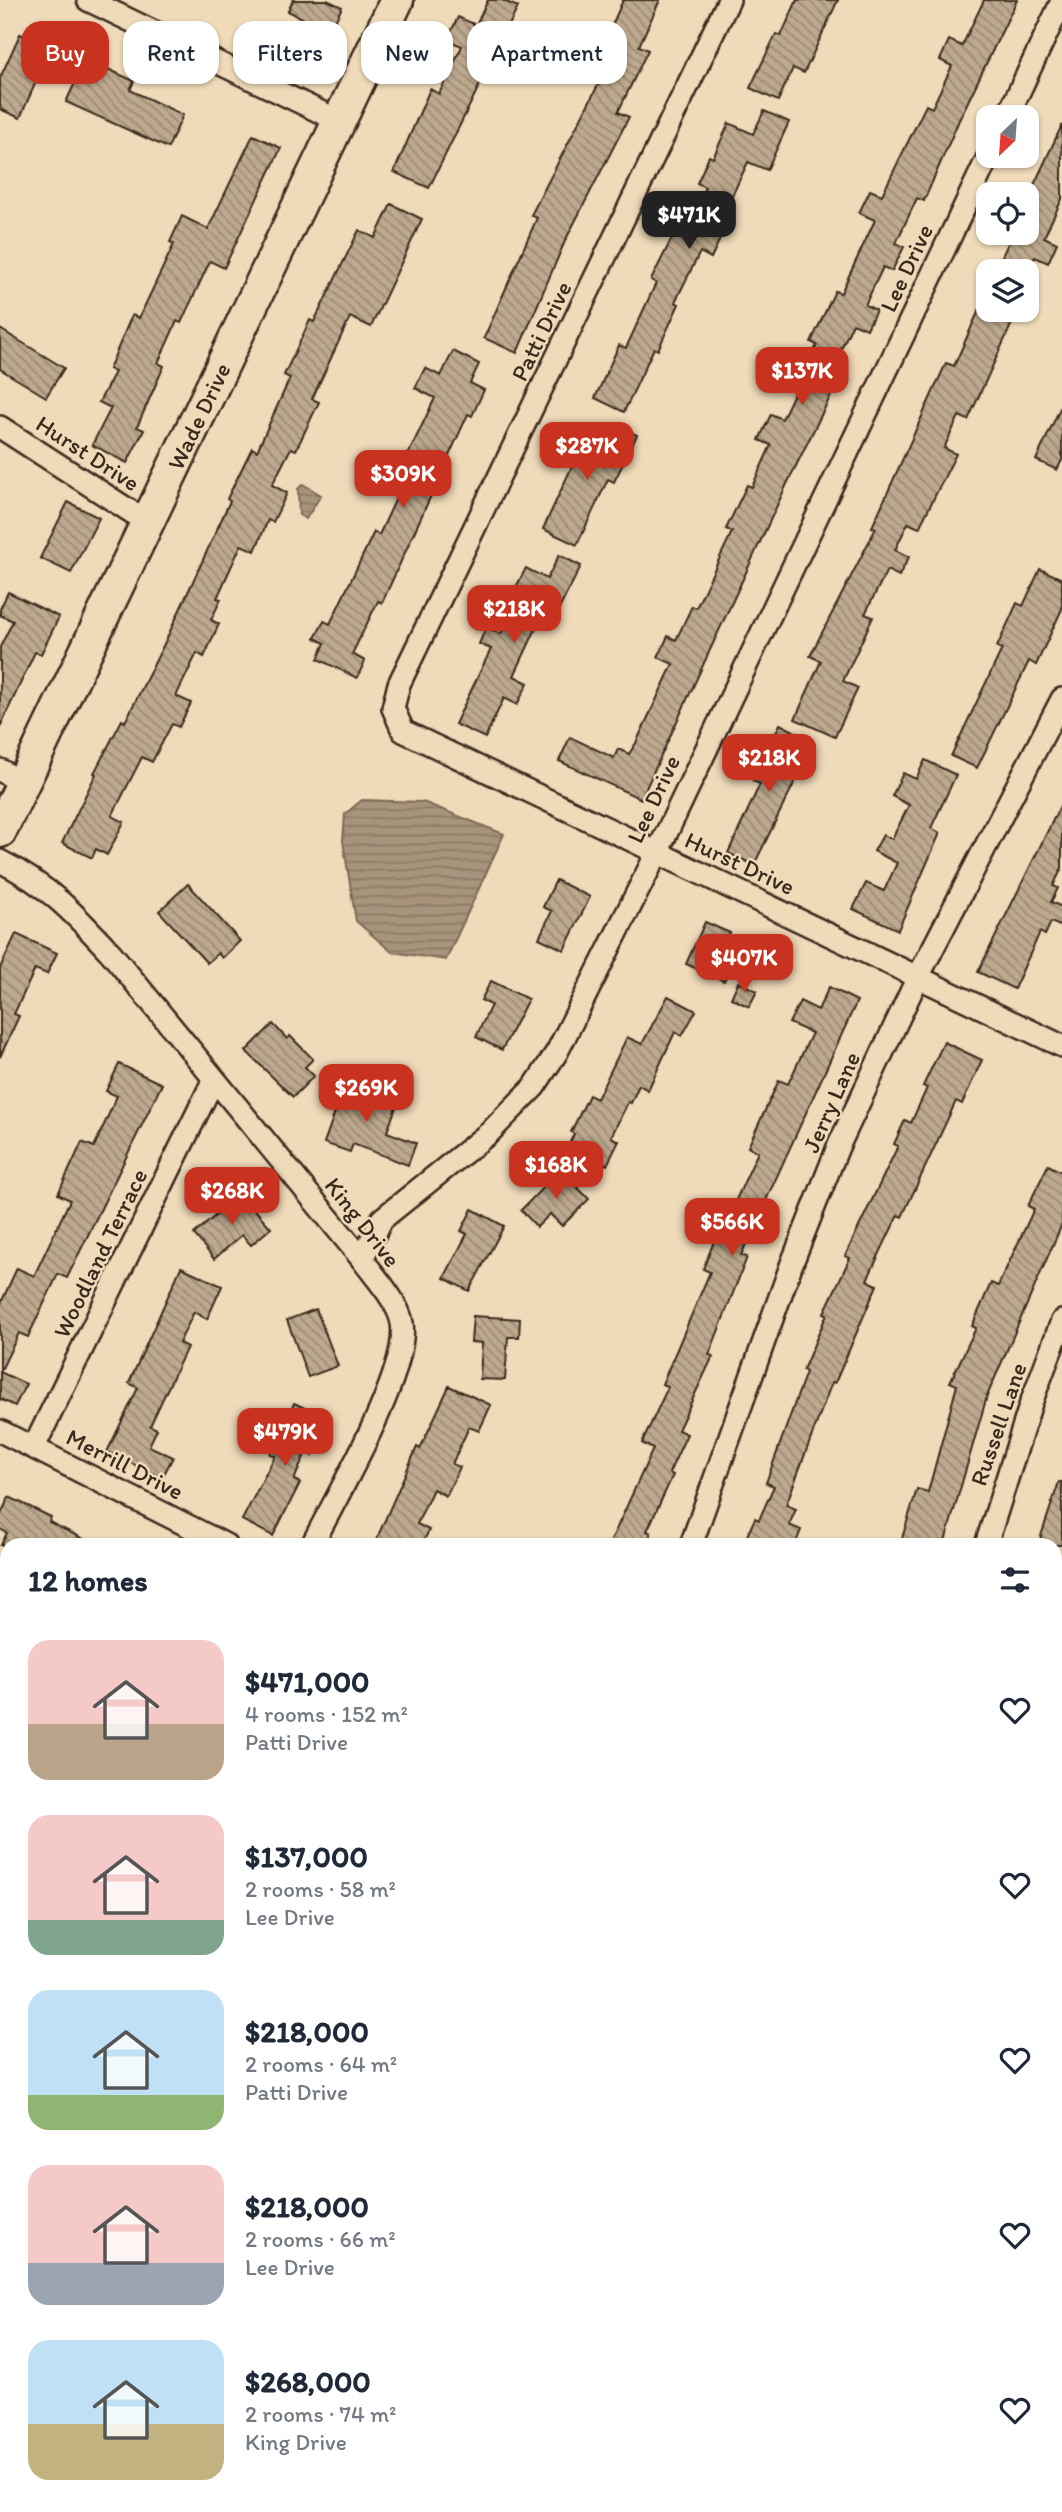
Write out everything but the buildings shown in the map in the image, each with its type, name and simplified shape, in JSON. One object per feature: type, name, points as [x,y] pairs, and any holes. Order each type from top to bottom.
[{"type":"street","points":[[88,0],[339,121]]},
{"type":"street","name":"Wade Drive","points":[[0,831],[11,777],[147,522],[397,0]]},
{"type":"street","name":"Patti Drive","points":[[399,684],[729,0]]},
{"type":"street","points":[[1013,105],[1062,1]]},
{"type":"street","name":"Lee Drive","points":[[362,1259],[382,1219],[489,1133],[534,1087],[582,1005],[983,168]]},
{"type":"street","name":"Hurst Drive","points":[[0,428],[147,522]]},
{"type":"street","name":"Hurst Drive","points":[[399,684],[393,708],[403,731],[1062,1045]]},
{"type":"street","name":"Jerry Lane","points":[[694,1538],[792,1264],[838,1147],[918,977],[1062,699]]},
{"type":"street","name":"King Drive","points":[[0,861],[37,880],[75,913],[362,1259],[397,1309],[402,1321],[402,1339],[390,1387],[316,1538]]},
{"type":"street","name":"Woodland Terrace","points":[[34,1447],[213,1081]]},
{"type":"street","name":"Russell Lane","points":[[988,1538],[1031,1403],[1062,1321]]},
{"type":"street","name":"Merrill Drive","points":[[0,1431],[212,1538]]},
{"type":"shaded area","points":[[303,484],[321,495],[306,519],[299,515],[298,489]]},
{"type":"shaded area","points":[[362,800],[423,802],[504,834],[446,960],[392,952],[356,921],[343,841],[345,814]]}]
